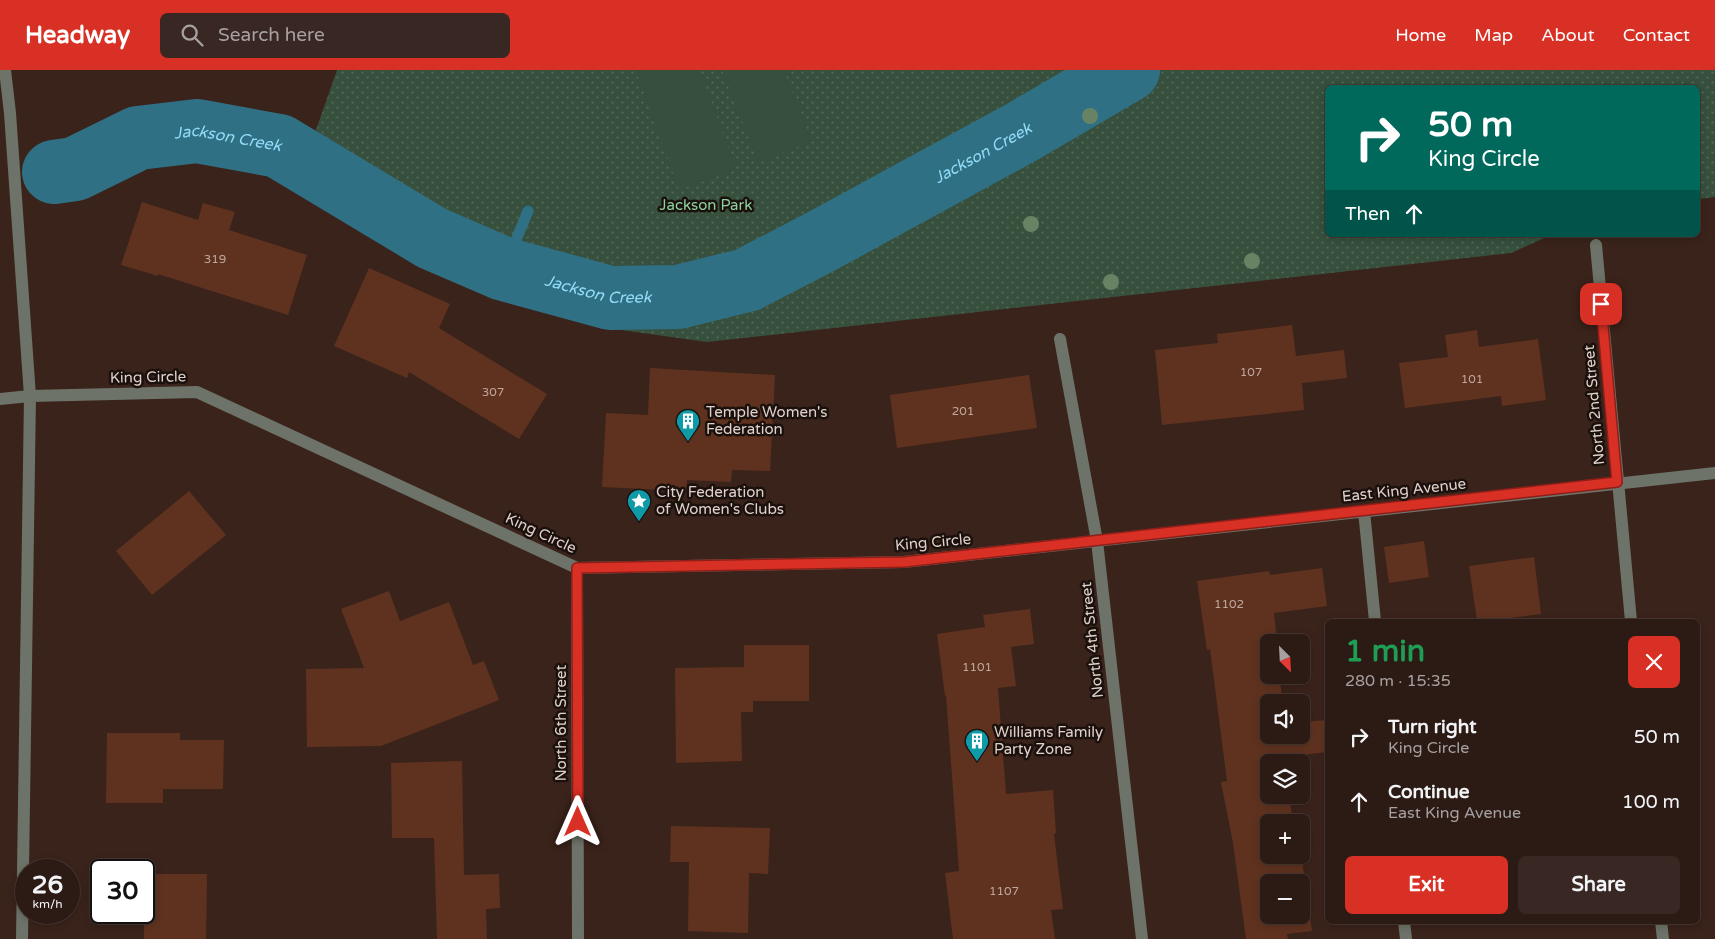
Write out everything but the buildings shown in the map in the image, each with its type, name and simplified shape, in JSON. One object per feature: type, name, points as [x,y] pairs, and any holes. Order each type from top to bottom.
[{"type":"street","points":[[5,70],[10,113],[30,396],[22,939]]},
{"type":"street","name":"North 2nd Street","points":[[1596,245],[1631,619]]},
{"type":"street","name":"North 4th Street","points":[[1060,339],[1097,541],[1142,939]]},
{"type":"street","name":"King Circle","points":[[0,399],[30,396],[197,392],[577,568],[904,562],[1097,541]]},
{"type":"street","name":"East King Avenue","points":[[1097,541],[1617,482],[1715,473]]},
{"type":"street","points":[[1364,511],[1375,619]]},
{"type":"street","name":"North 6th Street","points":[[577,568],[578,939]]},
{"type":"street","points":[[1404,924],[1406,939]]},
{"type":"street","points":[[1661,924],[1663,939]]},
{"type":"green space","name":"Jackson Park","points":[[337,70],[1715,70],[1715,197],[1700,199],[1700,85],[1325,85],[1325,237],[1547,237],[1511,253],[707,342],[593,326],[301,173]]},
{"type":"green space","points":[[636,70],[700,70],[736,169],[679,190]]},
{"type":"green space","points":[[722,70],[784,70],[812,142],[758,162]]},
{"type":"waterway","name":"Jackson Creek","points":[[54,172],[75,169],[138,138],[197,131],[279,146],[432,238],[504,269],[610,298],[678,297],[747,280],[1022,132],[1128,70]]},
{"type":"waterway","points":[[504,269],[528,211]]},
{"type":"place","name":"Temple Women's Federation","points":[[688,442]]},
{"type":"place","name":"City Federation of Women's Clubs","points":[[639,522]]},
{"type":"place","name":"Williams Family Party Zone","points":[[977,762]]},
{"type":"route","points":[[578,822],[577,568],[904,562],[1617,482],[1601,304]]}]
